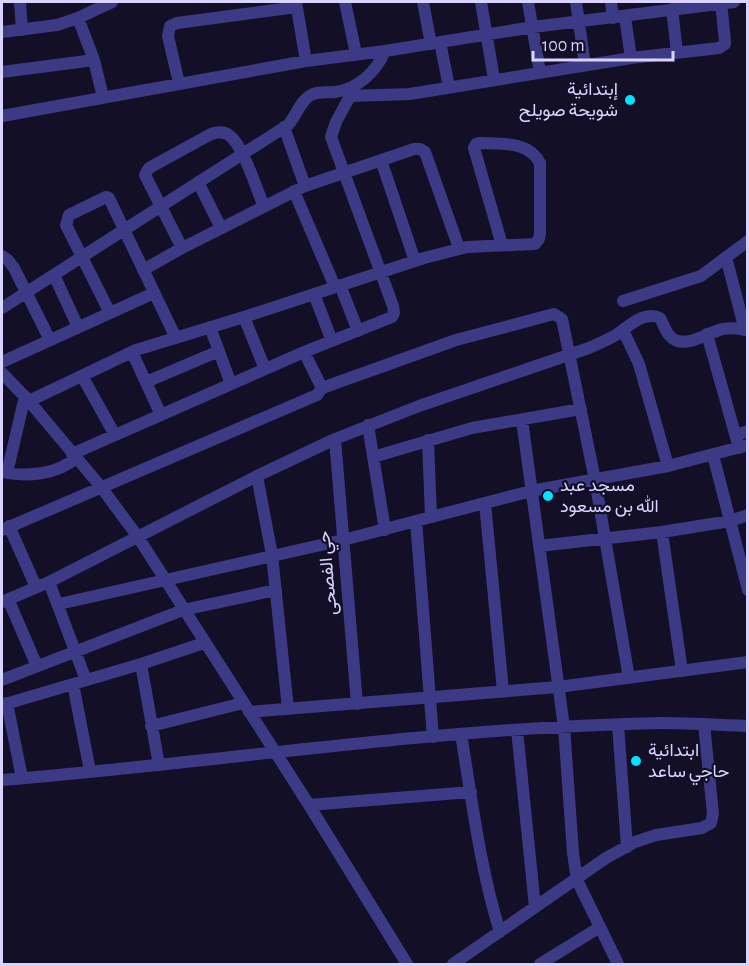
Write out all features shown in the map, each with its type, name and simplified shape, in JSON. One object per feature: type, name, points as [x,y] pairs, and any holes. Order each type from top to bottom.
[{"type":"street","points":[[20,2],[22,30]]},
{"type":"street","points":[[2,32],[57,25],[112,2]]},
{"type":"street","points":[[345,2],[356,54]]},
{"type":"street","points":[[423,2],[449,87]]},
{"type":"street","points":[[481,2],[494,79]]},
{"type":"street","points":[[528,2],[540,72]]},
{"type":"street","points":[[576,2],[585,65]]},
{"type":"street","points":[[611,2],[619,17],[631,58]]},
{"type":"street","points":[[2,116],[306,60],[385,51],[533,27],[619,17],[664,7],[720,2],[725,44],[719,48],[631,58],[392,95],[353,90],[309,96],[294,118],[284,127],[2,308]]},
{"type":"street","points":[[179,83],[168,36],[170,27],[177,23],[297,4],[306,60]]},
{"type":"street","points":[[664,7],[677,52]]},
{"type":"street","points":[[78,18],[94,60],[103,97]]},
{"type":"street","points":[[385,51],[372,72],[353,90],[336,122],[331,137],[343,173],[380,272],[394,313],[388,319],[304,352],[115,435],[74,456],[57,471],[4,472],[27,399],[132,352],[175,336],[244,317],[380,272],[459,248],[530,245],[538,242],[540,163],[533,153],[524,147],[476,144],[474,148],[502,245]]},
{"type":"street","points":[[2,72],[94,60]]},
{"type":"street","points":[[284,127],[299,189],[358,331]]},
{"type":"street","points":[[182,248],[145,174],[149,168],[216,132],[231,137],[242,154],[264,207]]},
{"type":"street","points":[[143,270],[299,189],[414,149],[426,152],[459,248]]},
{"type":"street","points":[[381,160],[415,261]]},
{"type":"street","points":[[198,182],[220,228]]},
{"type":"street","points":[[110,313],[66,225],[69,215],[106,197],[110,198],[175,336]]},
{"type":"street","points":[[623,301],[701,276],[747,241]]},
{"type":"street","points":[[2,256],[14,268],[50,340]]},
{"type":"street","points":[[37,666],[5,601],[49,582],[335,439],[368,425],[606,340],[628,325],[649,315],[660,318],[670,336],[679,341],[690,341],[707,334],[734,328],[746,330],[726,257]]},
{"type":"street","points":[[54,274],[78,327]]},
{"type":"street","points":[[2,362],[154,293]]},
{"type":"street","points":[[314,294],[332,341]]},
{"type":"street","points":[[36,587],[5,528],[316,395],[322,388],[456,340],[554,314],[562,319],[570,353],[595,480],[629,678]]},
{"type":"street","points":[[244,317],[266,369]]},
{"type":"street","points":[[210,327],[231,384]]},
{"type":"street","points":[[623,330],[639,364],[668,466]]},
{"type":"street","points":[[59,604],[385,530],[531,491],[668,466],[743,447],[742,433],[707,334]]},
{"type":"street","points":[[146,382],[219,351]]},
{"type":"street","points":[[132,352],[161,415]]},
{"type":"street","points":[[304,352],[322,388]]},
{"type":"street","points":[[2,373],[27,399],[101,487],[138,537],[309,805],[407,964]]},
{"type":"street","points":[[82,376],[115,435]]},
{"type":"street","points":[[373,457],[472,428],[581,410]]},
{"type":"street","points":[[522,420],[564,727],[577,880],[618,964]]},
{"type":"street","points":[[368,425],[385,530]]},
{"type":"street","name":"حي الفصحى","points":[[335,439],[357,704]]},
{"type":"street","points":[[428,440],[431,517]]},
{"type":"street","points":[[713,455],[747,583]]},
{"type":"street","points":[[257,476],[272,555],[288,709]]},
{"type":"street","points":[[485,503],[503,691]]},
{"type":"street","points":[[539,546],[662,532],[730,521],[747,515]]},
{"type":"street","points":[[416,521],[433,737]]},
{"type":"street","points":[[662,532],[682,671]]},
{"type":"street","points":[[49,582],[86,680]]},
{"type":"street","points":[[2,680],[183,610],[276,590]]},
{"type":"street","points":[[22,778],[4,704],[204,643]]},
{"type":"street","points":[[151,726],[246,707],[288,709],[558,687],[747,662]]},
{"type":"street","points":[[141,664],[159,765]]},
{"type":"street","points":[[73,684],[90,771]]},
{"type":"street","points":[[453,964],[606,858],[656,835],[702,828],[711,823],[713,814],[704,724]]},
{"type":"street","points":[[618,725],[627,847]]},
{"type":"street","points":[[2,780],[461,734],[618,725],[747,726]]},
{"type":"street","points":[[517,730],[536,907]]},
{"type":"street","points":[[461,734],[488,895],[500,932]]},
{"type":"street","points":[[309,805],[471,792]]},
{"type":"street","points":[[540,964],[600,927]]},
{"type":"place","name":"إبتدائية شويحة صويلح","points":[[630,100]]},
{"type":"place","name":"مسجد عبد الله بن مسعود","points":[[548,496]]},
{"type":"place","name":"ابتدائية حاجي ساعد","points":[[636,761]]}]
